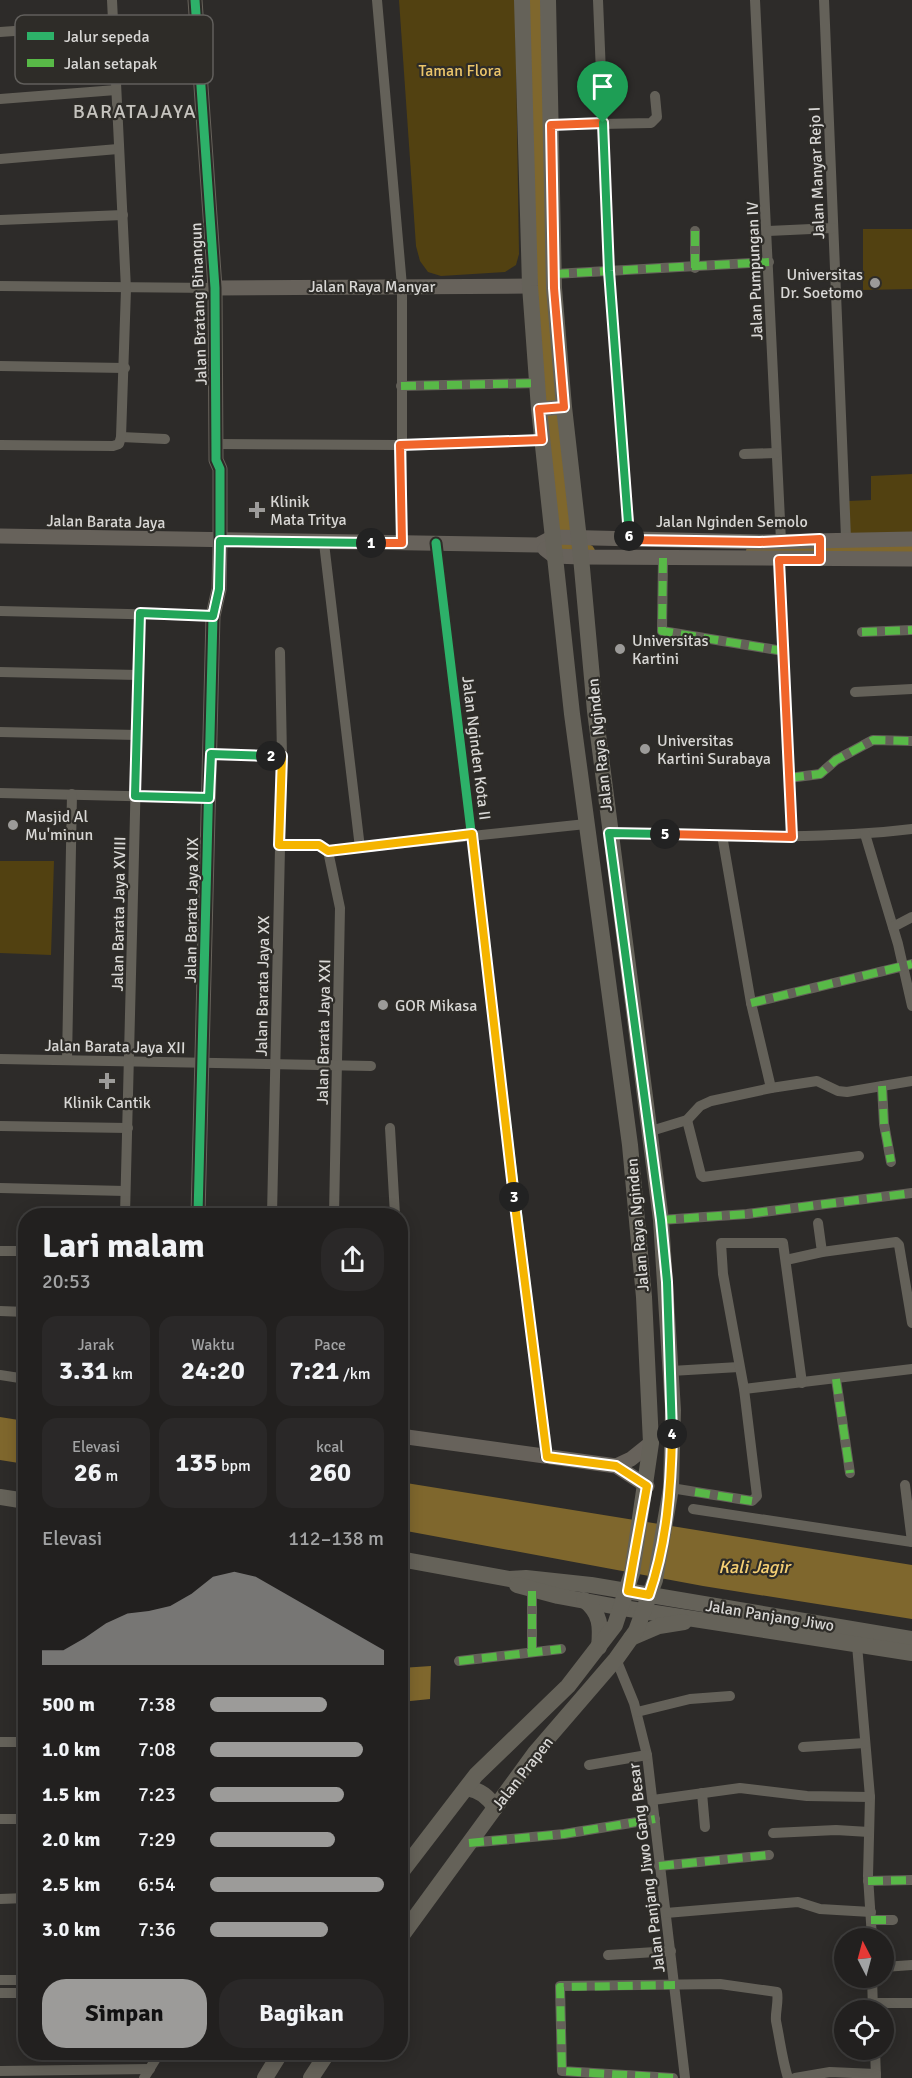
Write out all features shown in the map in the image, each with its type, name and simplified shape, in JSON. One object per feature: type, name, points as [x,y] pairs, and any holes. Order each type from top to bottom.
[{"type":"main road","points":[[522,0],[530,286],[538,383],[551,408],[542,440],[569,544]]},
{"type":"main road","points":[[548,0],[554,274],[551,408],[569,544]]},
{"type":"main road","points":[[554,556],[569,544]]},
{"type":"main road","name":"Jalan Raya Nginden","points":[[569,544],[595,711],[609,833],[651,1131],[661,1220],[673,1417],[671,1488],[649,1595]]},
{"type":"main road","name":"Jalan Raya Nginden","points":[[554,556],[586,824],[620,1064],[638,1225],[651,1443],[643,1511],[623,1608]]},
{"type":"main road","points":[[572,714],[595,711]]},
{"type":"main road","points":[[0,1497],[18,1500]]},
{"type":"main road","points":[[408,1560],[509,1579],[532,1590],[623,1608],[649,1595]]},
{"type":"main road","name":"Jalan Panjang Jiwo","points":[[509,1579],[526,1578],[591,1585],[912,1639]]},
{"type":"main road","name":"Jalan Panjang Jiwo","points":[[649,1595],[709,1620],[912,1653]]},
{"type":"main road","name":"Jalan Prapen","points":[[408,1866],[482,1796],[535,1753],[616,1659],[631,1638],[649,1595]]},
{"type":"main road","points":[[584,1600],[593,1608],[599,1620],[599,1648]]},
{"type":"main road","name":"Jalan Prapen","points":[[408,1927],[469,1844],[482,1796],[501,1748],[568,1686],[599,1648],[623,1608]]},
{"type":"main road","points":[[631,1638],[664,1625],[709,1620]]},
{"type":"main road","points":[[265,2078],[276,2060]]},
{"type":"main road","points":[[311,2078],[323,2060]]},
{"type":"street","points":[[112,0],[113,15]]},
{"type":"street","name":"Jalan Bratang Binangun","points":[[195,0],[196,15]]},
{"type":"street","points":[[377,0],[402,286],[400,445],[402,543]]},
{"type":"street","points":[[598,0],[609,271],[630,540]]},
{"type":"street","name":"Jalan Pumpungan IV","points":[[755,0],[768,231],[781,541]]},
{"type":"street","name":"Jalan Manyar Rejo I","points":[[824,0],[846,538]]},
{"type":"street","points":[[0,32],[15,31]]},
{"type":"street","points":[[0,445],[113,446],[118,444],[122,438],[126,289],[116,84]]},
{"type":"street","name":"Jalan Bratang Binangun","points":[[201,84],[215,288],[216,460],[220,469],[209,589],[214,611]]},
{"type":"street","points":[[0,99],[116,90]]},
{"type":"street","points":[[551,125],[655,122],[655,96]]},
{"type":"street","points":[[0,159],[118,149]]},
{"type":"street","points":[[0,220],[123,215]]},
{"type":"street","points":[[768,231],[832,228]]},
{"type":"street","points":[[695,231],[695,268]]},
{"type":"street","points":[[554,274],[695,268],[769,262]]},
{"type":"street","points":[[0,286],[126,289],[215,288]]},
{"type":"street","name":"Jalan Raya Manyar","points":[[215,288],[530,286]]},
{"type":"street","points":[[0,366],[125,369]]},
{"type":"street","points":[[401,386],[538,383]]},
{"type":"street","points":[[122,438],[165,438]]},
{"type":"street","points":[[216,444],[400,445],[542,440]]},
{"type":"street","points":[[744,454],[776,453]]},
{"type":"street","name":"Jalan Barata Jaya","points":[[0,536],[324,543],[569,544]]},
{"type":"street","name":"Jalan Nginden Semolo","points":[[569,544],[663,558],[779,562],[820,550],[846,538],[912,539]]},
{"type":"street","name":"Jalan Nginden Semolo","points":[[554,556],[569,544],[630,540],[781,541],[820,550],[912,560]]},
{"type":"street","points":[[324,543],[360,848]]},
{"type":"street","name":"Jalan Nginden Kota II","points":[[436,543],[547,1457]]},
{"type":"street","points":[[663,558],[661,628],[664,632],[783,651]]},
{"type":"street","points":[[779,562],[792,837]]},
{"type":"street","points":[[0,611],[140,613],[214,611]]},
{"type":"street","name":"Jalan Barata Jaya XIX","points":[[198,1208],[214,611]]},
{"type":"street","name":"Jalan Barata Jaya XVIII","points":[[125,1208],[140,613]]},
{"type":"street","points":[[862,632],[912,630]]},
{"type":"street","name":"Jalan Barata Jaya XX","points":[[272,1208],[282,756],[280,652]]},
{"type":"street","points":[[0,672],[138,675]]},
{"type":"street","points":[[855,692],[912,689]]},
{"type":"street","points":[[0,732],[137,735]]},
{"type":"street","points":[[789,778],[820,774],[836,760],[873,740],[912,741]]},
{"type":"street","points":[[211,754],[282,756]]},
{"type":"street","points":[[0,793],[209,798]]},
{"type":"street","points":[[67,1060],[72,794]]},
{"type":"street","points":[[279,845],[319,845],[328,851],[472,834],[586,824]]},
{"type":"street","points":[[609,833],[792,837],[865,834],[912,829]]},
{"type":"street","points":[[865,834],[893,927],[908,965],[912,1006]]},
{"type":"street","points":[[722,836],[751,1003],[771,1088]]},
{"type":"street","name":"Jalan Barata Jaya XXI","points":[[328,851],[340,908],[334,1208]]},
{"type":"street","points":[[893,927],[912,917]]},
{"type":"street","points":[[751,1003],[908,965]]},
{"type":"street","name":"Jalan Barata Jaya XII","points":[[0,1059],[371,1066]]},
{"type":"street","points":[[620,1064],[640,1062]]},
{"type":"street","points":[[651,1131],[687,1120],[700,1106],[711,1101],[771,1088],[813,1081],[842,1092],[912,1082]]},
{"type":"street","points":[[882,1086],[884,1124],[891,1162]]},
{"type":"street","points":[[687,1120],[701,1175],[704,1177],[859,1156]]},
{"type":"street","points":[[0,1126],[128,1128]]},
{"type":"street","points":[[390,1128],[395,1208]]},
{"type":"street","points":[[0,1188],[125,1191]]},
{"type":"street","points":[[661,1220],[747,1214],[912,1193]]},
{"type":"street","points":[[818,1223],[822,1252]]},
{"type":"street","points":[[671,1488],[756,1500],[758,1496],[744,1389],[738,1367],[720,1244],[780,1242],[784,1245],[802,1383]]},
{"type":"street","points":[[786,1260],[822,1252],[891,1242],[898,1244],[912,1323]]},
{"type":"street","points":[[0,1251],[18,1251]]},
{"type":"street","points":[[0,1311],[18,1312]]},
{"type":"street","points":[[671,1371],[738,1367]]},
{"type":"street","points":[[744,1389],[912,1369]]},
{"type":"street","points":[[0,1375],[18,1378]]},
{"type":"street","points":[[836,1379],[849,1473]]},
{"type":"street","points":[[408,1437],[616,1466],[647,1486]]},
{"type":"street","points":[[616,1466],[631,1459],[651,1443]]},
{"type":"street","points":[[693,1509],[912,1542],[905,1485]]},
{"type":"street","points":[[532,1590],[532,1652]]},
{"type":"street","points":[[856,1645],[870,1797],[868,1881],[872,1928]]},
{"type":"street","points":[[459,1660],[561,1649]]},
{"type":"street","name":"Jalan Panjang Jiwo Gang Besar","points":[[616,1659],[637,1712],[647,1755],[685,2078]]},
{"type":"street","points":[[637,1712],[690,1699],[730,1696]]},
{"type":"street","points":[[0,1742],[18,1742]]},
{"type":"street","points":[[803,1747],[865,1743]]},
{"type":"street","points":[[589,1765],[647,1755]]},
{"type":"street","points":[[653,1800],[740,1788],[813,1797],[870,1797]]},
{"type":"street","points":[[702,1793],[705,1827]]},
{"type":"street","points":[[0,1819],[18,1819]]},
{"type":"street","points":[[469,1844],[564,1834],[655,1819]]},
{"type":"street","points":[[773,1833],[836,1830],[869,1832]]},
{"type":"street","points":[[659,1866],[769,1855]]},
{"type":"street","points":[[868,1881],[912,1880]]},
{"type":"street","points":[[0,1899],[18,1898]]},
{"type":"street","points":[[666,1913],[798,1902],[820,1909],[893,1920]]},
{"type":"street","points":[[608,1955],[671,1951]]},
{"type":"street","points":[[894,1966],[912,1965]]},
{"type":"street","points":[[0,1980],[18,1980]]},
{"type":"street","points":[[673,2078],[562,2071],[560,1987],[720,1984],[777,1992],[779,2003],[776,2020],[788,2078]]},
{"type":"street","points":[[0,1993],[18,1993]]},
{"type":"street","points":[[894,2004],[912,2003]]},
{"type":"street","points":[[0,2071],[147,2074],[155,2060]]},
{"type":"street","points":[[795,2078],[830,2072],[876,2076],[875,2060]]},
{"type":"green space","name":"Taman Flora","points":[[399,0],[515,0],[519,254],[516,265],[505,272],[441,276],[428,272],[420,261],[416,246]]},
{"type":"green space","points":[[863,229],[912,229],[912,289],[863,290]]},
{"type":"green space","points":[[912,474],[912,532],[849,534],[848,501],[871,500],[871,476]]},
{"type":"green space","points":[[0,861],[54,861],[51,955],[0,953]]},
{"type":"water","points":[[0,1417],[18,1420],[18,1463],[0,1460]]},
{"type":"water","name":"Kali Jagir","points":[[408,1483],[912,1565],[912,1619],[703,1586],[408,1531]]},
{"type":"water","points":[[431,1666],[430,1699],[408,1701],[408,1668]]},
{"type":"waterway","points":[[535,0],[537,142],[553,415],[569,552],[587,552]]},
{"type":"waterway","points":[[754,551],[912,550]]},
{"type":"marked path","points":[[695,231],[695,268]]},
{"type":"marked path","points":[[554,274],[769,262]]},
{"type":"marked path","points":[[401,386],[538,383]]},
{"type":"marked path","points":[[663,558],[662,631],[783,651]]},
{"type":"marked path","points":[[779,565],[792,837]]},
{"type":"marked path","points":[[862,632],[912,630]]},
{"type":"marked path","points":[[789,778],[820,774],[836,760],[873,740],[912,741]]},
{"type":"marked path","points":[[751,1003],[912,964]]},
{"type":"marked path","points":[[882,1086],[884,1124],[891,1162]]},
{"type":"marked path","points":[[661,1220],[747,1214],[912,1193]]},
{"type":"marked path","points":[[836,1379],[850,1473]]},
{"type":"marked path","points":[[695,1492],[752,1501]]},
{"type":"marked path","points":[[532,1590],[532,1652]]},
{"type":"marked path","points":[[459,1661],[561,1649]]},
{"type":"marked path","points":[[469,1843],[564,1834],[655,1819]]},
{"type":"marked path","points":[[659,1866],[769,1855]]},
{"type":"marked path","points":[[868,1881],[912,1880]]},
{"type":"marked path","points":[[871,1920],[893,1920]]},
{"type":"marked path","points":[[673,2078],[562,2071],[560,1987],[675,1985]]},
{"type":"cycle path","points":[[195,0],[196,15]]},
{"type":"cycle path","points":[[198,1208],[213,616],[219,589],[220,541],[220,469],[216,460],[215,288],[201,84]]},
{"type":"cycle path","points":[[436,543],[547,1457]]},
{"type":"place","name":"Universitas Dr. Soetomo","points":[[875,283]]},
{"type":"place","name":"Klinik Mata Tritya","points":[[257,510]]},
{"type":"place","name":"Universitas Kartini","points":[[620,649]]},
{"type":"place","name":"Universitas Kartini Surabaya","points":[[645,749]]},
{"type":"place","name":"Masjid Al Mu'minun","points":[[13,825]]},
{"type":"place","name":"GOR Mikasa","points":[[383,1005]]},
{"type":"place","name":"Klinik Cantik","points":[[107,1081]]},
{"type":"district","name":"BARATAJAYA","points":[[135,111]]},
{"type":"route","points":[[603,123],[609,271],[630,540],[760,542],[820,539],[820,560],[779,560],[792,837],[609,833],[651,1131],[667,1282],[673,1410],[671,1488],[655,1580],[649,1595],[628,1591],[647,1486],[635,1476],[616,1466],[547,1457],[472,834],[328,851],[323,845],[279,845],[282,756],[211,754],[209,798],[135,796],[140,613],[213,616],[219,589],[220,541],[402,543],[400,445],[542,440],[539,409],[564,407],[554,288],[551,125],[603,123]]}]
